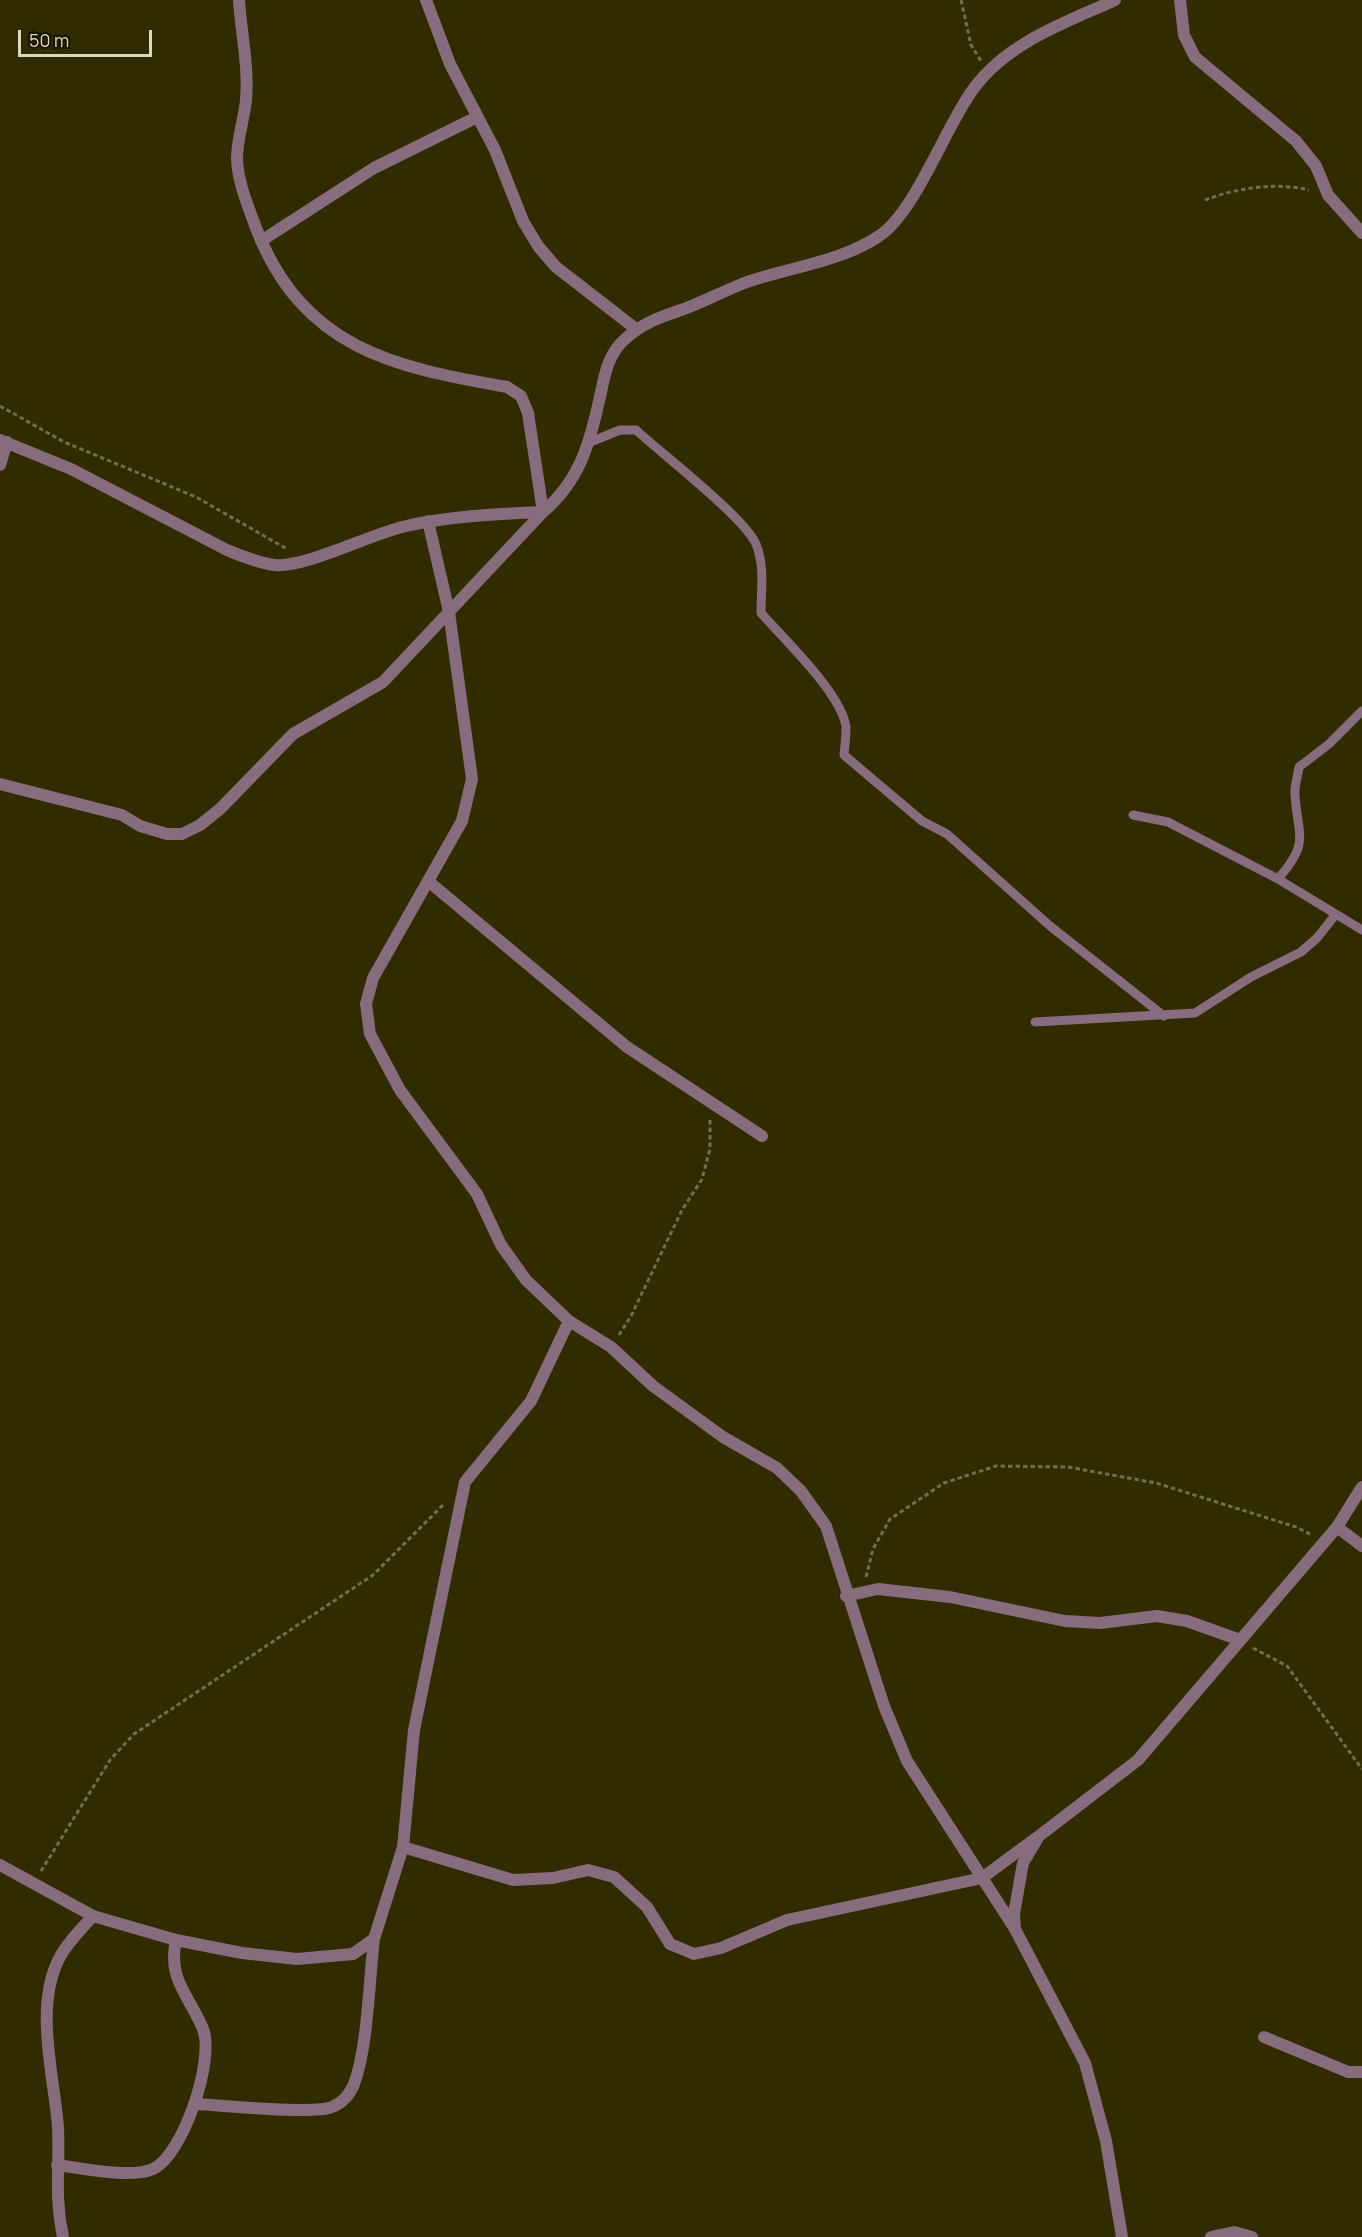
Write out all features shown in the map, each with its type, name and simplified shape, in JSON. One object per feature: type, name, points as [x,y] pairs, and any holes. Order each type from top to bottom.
[{"type":"street","points":[[239,0],[246,70],[246,101],[237,159],[241,186],[261,241],[297,298],[344,340],[365,352],[403,366],[507,387],[521,396],[528,413],[543,512]]},
{"type":"street","points":[[426,0],[450,64],[495,150],[523,222],[538,246],[556,267],[636,329]]},
{"type":"street","points":[[0,784],[122,815],[140,826],[167,834],[182,834],[200,825],[220,809],[293,734],[383,682],[571,484],[588,443],[611,356],[636,329],[661,316],[747,282],[846,253],[880,236],[908,203],[958,112],[975,86],[1024,43],[1066,19],[1114,0]]},
{"type":"street","points":[[1180,0],[1184,35],[1195,57],[1296,141],[1316,165],[1328,195],[1362,233]]},
{"type":"street","points":[[261,241],[374,168],[477,117]]},
{"type":"street","points":[[0,465],[4,441],[71,469],[250,560],[275,565],[296,564],[385,531],[428,521],[543,512]]},
{"type":"street","points":[[428,521],[449,612],[472,779],[462,821],[373,978],[366,1004],[370,1034],[400,1090],[477,1194],[501,1245],[526,1280],[569,1321],[611,1347],[653,1386],[723,1437],[777,1468],[801,1491],[826,1526],[846,1596],[884,1706],[907,1761],[1016,1929],[1085,2063],[1106,2141],[1122,2237]]},
{"type":"street","points":[[428,881],[627,1047],[762,1136]]},
{"type":"street","points":[[195,2104],[308,2110],[331,2108],[344,2100],[354,2085],[362,2049],[374,1939],[403,1847],[414,1730],[465,1482],[531,1401],[569,1321]]},
{"type":"street","points":[[403,1847],[513,1880],[553,1878],[588,1870],[614,1877],[647,1907],[670,1944],[694,1954],[721,1948],[787,1920],[982,1878],[1002,1860],[1040,1836],[1137,1760],[1337,1527],[1362,1487]]},
{"type":"street","points":[[1337,1527],[1362,1546]]},
{"type":"street","points":[[846,1596],[878,1589],[950,1597],[1065,1621],[1100,1623],[1157,1616],[1187,1621],[1240,1640]]},
{"type":"street","points":[[1016,1929],[1014,1914],[1023,1863],[1040,1836]]},
{"type":"street","points":[[0,1864],[93,1916],[176,1940],[242,1953],[297,1959],[353,1954],[374,1939]]},
{"type":"street","points":[[63,2237],[56,2208],[58,2128],[47,2031],[48,1997],[61,1956],[93,1916]]},
{"type":"street","points":[[57,2165],[140,2173],[155,2168],[175,2145],[195,2104],[203,2080],[204,2031],[177,1981],[172,1955],[176,1940]]},
{"type":"street","points":[[1264,2037],[1348,2072],[1362,2072]]},
{"type":"street","points":[[1211,2237],[1234,2232],[1252,2237]]},
{"type":"lane","points":[[588,443],[620,430],[636,430],[735,519],[755,543],[762,565],[760,613],[815,672],[835,702],[846,725],[844,755],[922,821],[947,834],[1050,926],[1164,1016]]},
{"type":"lane","points":[[1278,879],[1295,859],[1300,846],[1300,827],[1294,793],[1299,766],[1329,744],[1362,711]]},
{"type":"lane","points":[[1133,815],[1168,822],[1278,879],[1362,930]]},
{"type":"lane","points":[[1035,1022],[1195,1013],[1251,977],[1301,952],[1317,938],[1336,914]]},
{"type":"path","points":[[961,0],[971,45],[988,73]]},
{"type":"path","points":[[1205,201],[1232,190],[1298,188],[1328,195]]},
{"type":"path","points":[[0,406],[64,442],[196,496],[307,560]]},
{"type":"path","points":[[611,1347],[631,1316],[682,1210],[702,1179],[710,1149],[710,1119],[706,1098]]},
{"type":"path","points":[[863,1593],[873,1550],[890,1520],[944,1483],[996,1466],[1068,1467],[1156,1483],[1296,1527],[1324,1542]]},
{"type":"path","points":[[34,1882],[110,1760],[134,1734],[373,1575],[465,1482]]},
{"type":"path","points":[[1240,1640],[1287,1666],[1362,1769]]}]
